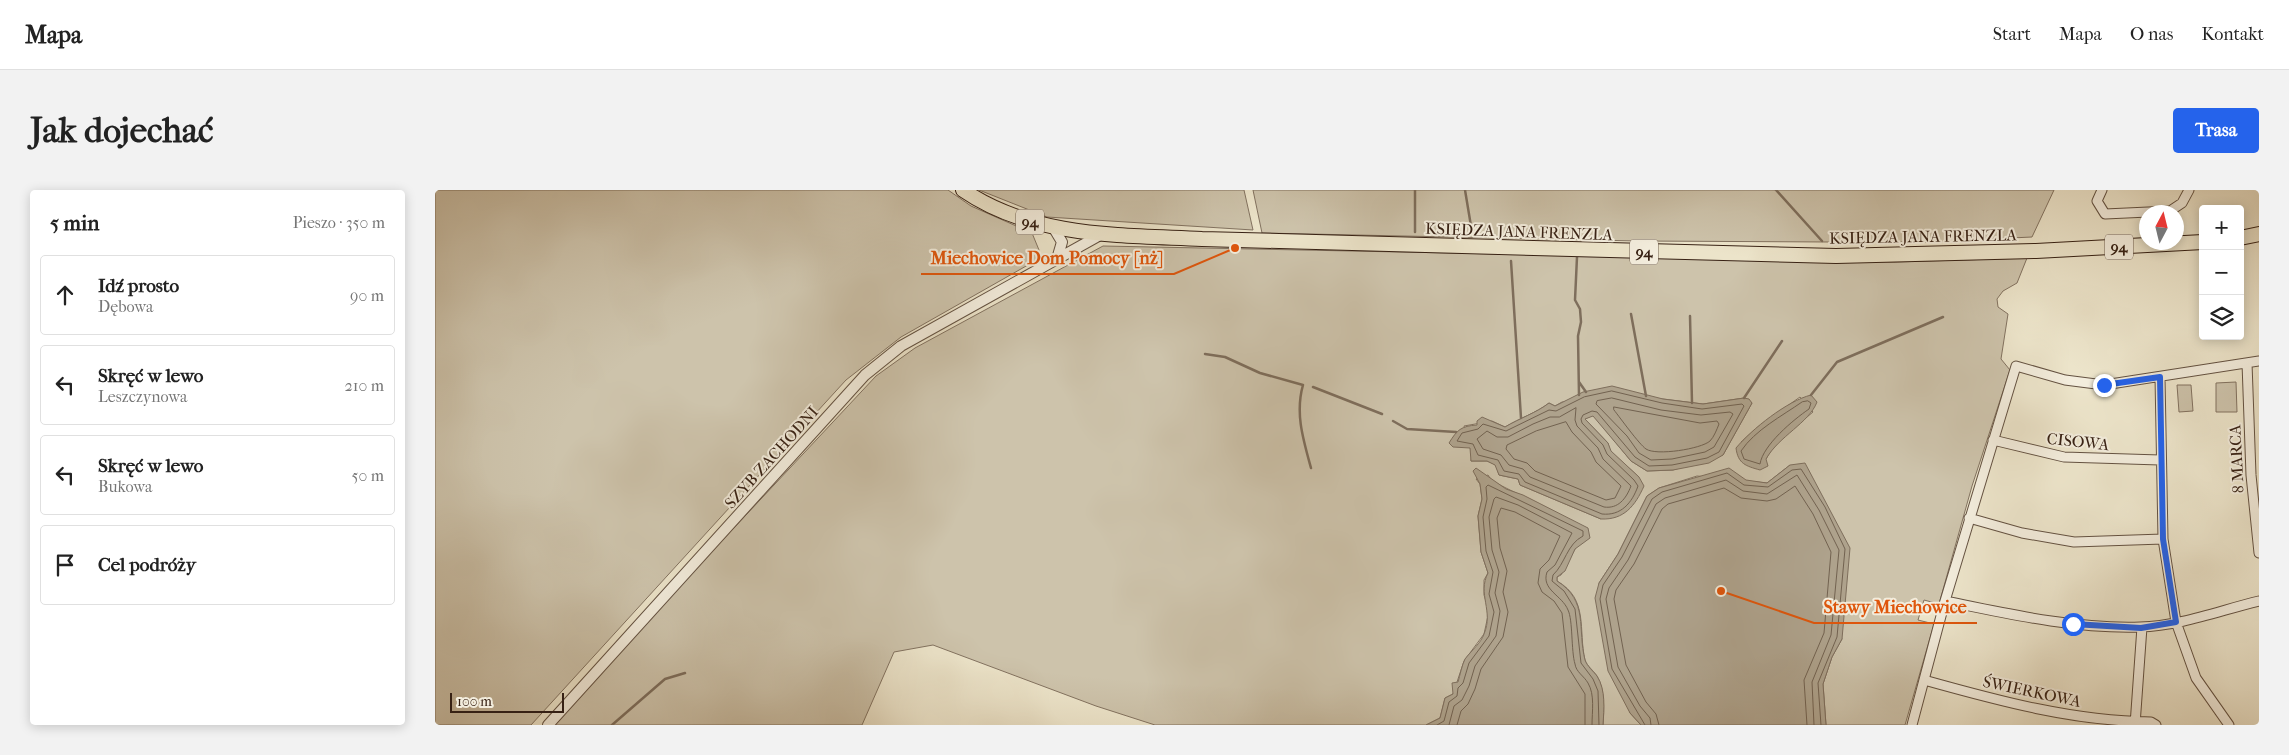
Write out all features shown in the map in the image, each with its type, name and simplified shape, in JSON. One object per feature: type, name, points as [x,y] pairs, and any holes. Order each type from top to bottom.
[{"type":"main road","name":"KSIĘDZA JANA FRENZLA","points":[[963,190],[995,209],[1037,224],[1102,234],[1202,239],[1836,256],[2036,251],[2199,242]]},
{"type":"main road","points":[[2244,237],[2259,234]]},
{"type":"street","points":[[2103,190],[2097,201],[2105,214],[2170,211],[2182,203],[2189,190]]},
{"type":"street","points":[[1053,227],[1062,242],[1057,259]]},
{"type":"street","name":"SZYB ZACHODNI","points":[[548,725],[865,375],[901,346],[1102,234]]},
{"type":"street","points":[[1912,725],[1969,518],[2016,366],[2084,384],[2104,385],[2259,362]]},
{"type":"street","name":"8 MARCA","points":[[2247,363],[2251,475],[2259,553]]},
{"type":"street","points":[[2160,377],[2160,460],[2163,539],[2176,622],[2196,678],[2229,725]]},
{"type":"street","name":"CISOWA","points":[[1993,440],[2064,457],[2160,460]]},
{"type":"street","points":[[1969,518],[2022,533],[2074,542],[2163,539]]},
{"type":"street","points":[[1945,601],[2041,620],[2141,628],[2176,622],[2259,601]]},
{"type":"street","points":[[2135,724],[2141,628]]},
{"type":"street","name":"ŚWIERKOWA","points":[[1924,680],[2044,711],[2080,718],[2135,724],[2151,722],[2156,725]]},
{"type":"shaded area","points":[[435,190],[948,190],[971,206],[1032,233],[1039,250],[1035,261],[901,337],[846,380],[531,725],[435,725]]},
{"type":"shaded area","points":[[979,190],[1244,190],[1253,230],[1047,217]]},
{"type":"shaded area","points":[[1253,190],[2054,190],[2032,237],[1927,242],[1830,242],[1638,241],[1262,233]]},
{"type":"shaded area","points":[[1103,246],[1895,262],[2027,258],[2017,283],[2003,291],[1997,299],[1998,307],[2008,314],[2001,359],[2010,370],[1972,486],[1939,604],[1924,600],[1918,620],[1934,624],[1905,725],[1826,725],[1823,684],[1832,657],[1842,639],[1790,465],[1767,483],[1697,476],[1659,488],[1647,496],[1618,554],[1599,583],[1630,713],[1641,725],[1603,725],[1603,693],[1600,681],[1585,660],[1578,606],[1567,588],[1557,581],[1557,577],[1561,575],[1575,549],[1582,542],[1534,502],[1492,481],[1488,475],[1476,479],[1480,484],[1482,499],[1478,516],[1481,552],[1488,573],[1484,580],[1484,595],[1489,611],[1484,634],[1464,661],[1453,694],[1445,698],[1440,718],[1426,725],[1155,725],[1096,706],[933,645],[894,652],[862,725],[555,725],[702,562],[876,376],[915,348]],"holes":[[[1800,397],[1813,412],[1775,444],[1766,459],[1741,442],[1759,426]],[[1744,398],[1752,403],[1723,455],[1673,470],[1647,471],[1631,461],[1593,415],[1585,419],[1608,443],[1610,451],[1639,477],[1601,519],[1520,485],[1518,479],[1499,475],[1496,465],[1487,461],[1471,461],[1472,454],[1464,426],[1492,421],[1505,427],[1549,403],[1555,406],[1562,402],[1663,399],[1703,404]]]},
{"type":"shaded area","points":[[2236,382],[2237,412],[2216,412],[2216,383]]},
{"type":"shaded area","points":[[2177,385],[2191,385],[2193,411],[2179,412]]},
{"type":"water","points":[[1612,386],[1663,399],[1703,404],[1744,398],[1749,399],[1752,403],[1723,455],[1709,463],[1673,470],[1647,471],[1631,461],[1593,416],[1585,419],[1608,443],[1611,451],[1639,477],[1644,486],[1637,500],[1628,510],[1609,519],[1601,519],[1520,485],[1518,479],[1499,475],[1495,465],[1487,461],[1471,461],[1470,448],[1453,447],[1449,443],[1460,430],[1467,426],[1477,425],[1477,421],[1482,417],[1505,427],[1549,403],[1555,406],[1583,392]]},
{"type":"water","points":[[1811,395],[1817,402],[1813,410],[1778,443],[1766,459],[1768,466],[1760,470],[1743,464],[1736,448],[1751,433],[1781,409]]},
{"type":"water","points":[[1805,463],[1850,548],[1842,639],[1832,657],[1823,684],[1826,725],[1641,725],[1630,713],[1608,671],[1595,598],[1599,583],[1618,554],[1647,496],[1659,488],[1729,468],[1746,480],[1767,483],[1790,465]]},
{"type":"water","points":[[1476,468],[1506,489],[1523,495],[1588,528],[1590,538],[1575,549],[1565,571],[1557,577],[1557,581],[1574,597],[1578,607],[1585,660],[1597,676],[1602,687],[1604,700],[1603,725],[1426,725],[1440,718],[1445,698],[1453,694],[1452,683],[1458,682],[1465,659],[1481,641],[1487,626],[1484,588],[1488,573],[1481,552],[1478,516],[1482,499],[1480,484],[1473,471]]},
{"type":"waterway","points":[[1415,190],[1415,232]]},
{"type":"waterway","points":[[1465,190],[1472,232]]},
{"type":"waterway","points":[[1776,190],[1822,241]]},
{"type":"waterway","points":[[1577,257],[1575,300],[1580,309],[1581,322],[1578,336],[1579,395]]},
{"type":"waterway","points":[[1511,261],[1521,418]]},
{"type":"waterway","points":[[1631,314],[1646,396]]},
{"type":"waterway","points":[[1690,316],[1692,403]]},
{"type":"waterway","points":[[1811,395],[1837,362],[1943,317]]},
{"type":"waterway","points":[[1744,398],[1782,341]]},
{"type":"waterway","points":[[1205,354],[1225,357],[1260,373],[1303,385],[1300,416],[1311,468]]},
{"type":"waterway","points":[[1579,382],[1586,392]]},
{"type":"waterway","points":[[1313,387],[1382,414]]},
{"type":"waterway","points":[[1393,421],[1407,429],[1456,432]]},
{"type":"waterway","points":[[612,725],[665,679],[685,673]]},
{"type":"place","name":"Miechowice Dom Pomocy [nż]","points":[[1235,248]]},
{"type":"place","name":"Stawy Miechowice","points":[[1721,591]]},
{"type":"route","points":[[2073,624],[2141,628],[2176,622],[2163,539],[2160,460],[2160,377],[2104,385]]}]
